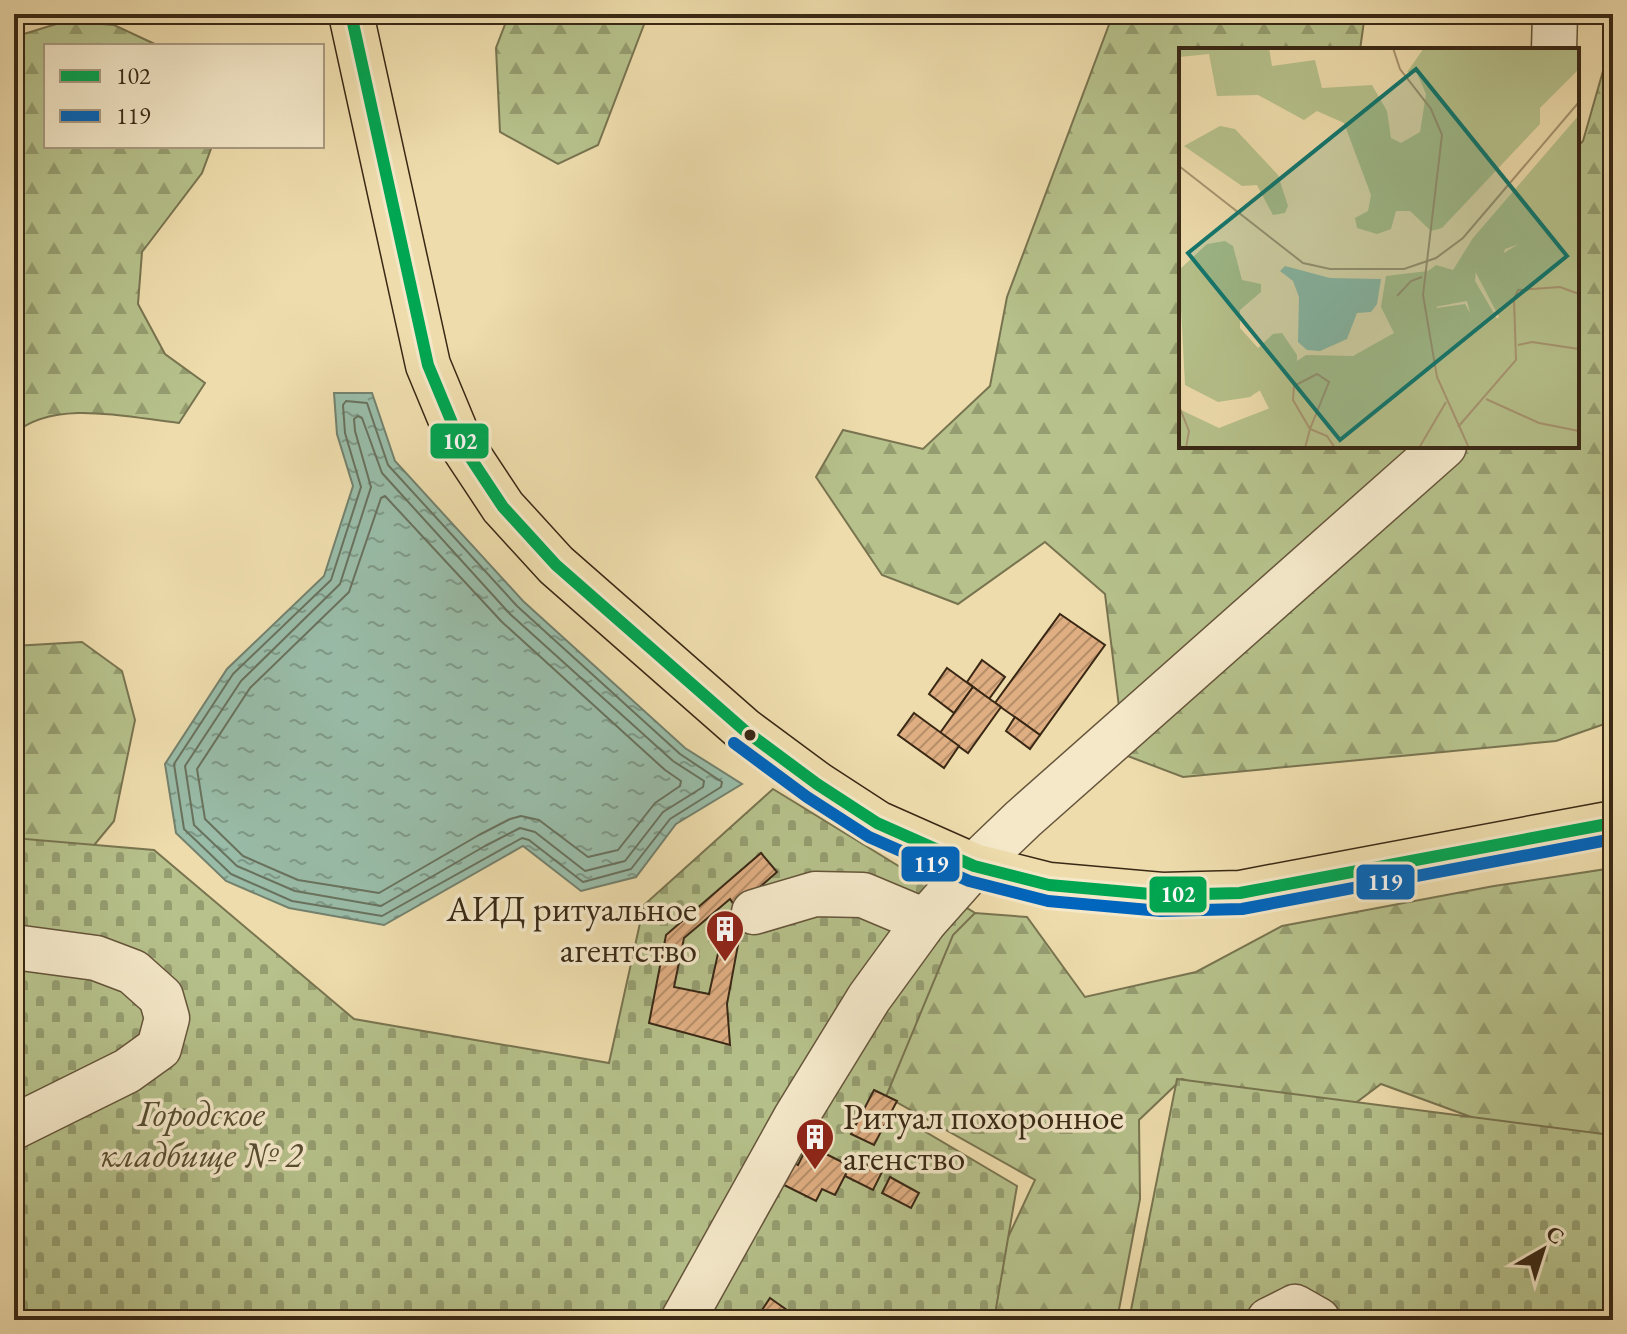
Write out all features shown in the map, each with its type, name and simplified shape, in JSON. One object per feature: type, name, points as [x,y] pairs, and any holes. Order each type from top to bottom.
[{"type":"main road","points":[[351,14],[428,365],[460,442],[503,507],[556,565],[744,730],[817,784],[877,823],[974,866],[1049,885],[1162,895],[1240,893],[1613,823]]},
{"type":"street","points":[[1554,48],[1555,14]]},
{"type":"street","points":[[683,1320],[796,1117],[869,998],[925,921],[974,866],[1023,819],[1442,448]]},
{"type":"street","points":[[754,912],[815,894],[863,895],[925,921]]},
{"type":"street","points":[[14,947],[96,958],[133,972],[161,997],[167,1018],[159,1048],[127,1071],[14,1127]]},
{"type":"street","points":[[1269,1320],[1295,1307],[1318,1320]]},
{"type":"green space","points":[[509,14],[648,14],[598,145],[558,164],[500,132],[496,48]]},
{"type":"green space","points":[[1113,14],[1365,14],[1360,48],[1179,48],[1179,448],[1579,448],[1579,145],[1583,141],[1613,36],[1613,721],[1556,741],[1183,777],[1125,755],[1105,594],[1045,542],[958,604],[882,575],[816,477],[843,430],[923,449],[990,386],[1007,297]]},
{"type":"green space","points":[[66,21],[114,25],[155,44],[44,44],[44,148],[211,148],[202,173],[142,252],[138,304],[165,354],[205,383],[179,423],[71,413],[31,423],[14,434],[14,37]]},
{"type":"green space","points":[[82,642],[122,671],[135,720],[114,821],[81,861],[14,871],[14,646]]},
{"type":"green space","name":"Городское кладбище № 2","points":[[773,789],[975,913],[953,935],[882,1106],[1017,1186],[994,1320],[14,1320],[14,838],[154,850],[354,1019],[609,1063],[644,905]]},
{"type":"green space","points":[[1613,868],[1613,1169],[1381,1084],[1325,1126],[1182,1079],[1139,1120],[1140,1199],[1117,1320],[969,1320],[1035,1180],[875,1090],[937,942],[975,913],[1027,917],[1085,997],[1196,972],[1282,926],[1494,886]]},
{"type":"green space","points":[[1177,1079],[1603,1134],[1613,1124],[1613,1320],[1129,1320]]},
{"type":"water","points":[[334,393],[372,393],[395,461],[523,601],[685,748],[742,784],[676,824],[636,877],[581,891],[523,846],[384,925],[289,908],[226,881],[176,833],[165,764],[227,669],[324,576],[353,486],[337,434]]},
{"type":"building","points":[[1060,614],[1105,645],[1040,735],[995,703]]},
{"type":"building","points":[[982,660],[1005,677],[989,699],[967,682]]},
{"type":"building","points":[[947,668],[973,687],[954,713],[929,694]]},
{"type":"building","points":[[973,687],[1001,707],[968,753],[940,733]]},
{"type":"building","points":[[914,713],[959,746],[944,768],[898,735]]},
{"type":"building","points":[[1015,717],[1040,735],[1030,749],[1006,731]]},
{"type":"building","name":"АИД ритуальное агентство","points":[[761,853],[777,872],[736,908],[730,899],[684,938],[674,987],[709,994],[721,940],[740,934],[727,1004],[730,1045],[649,1023],[666,935]]},
{"type":"building","points":[[874,1090],[897,1101],[874,1145],[851,1134]]},
{"type":"building","name":"Ритуал похоронное агенство","points":[[808,1145],[850,1166],[835,1195],[822,1189],[816,1201],[776,1181],[788,1159],[798,1165]]},
{"type":"building","points":[[854,1158],[882,1172],[873,1190],[845,1176]]},
{"type":"building","points":[[890,1177],[919,1193],[911,1208],[882,1193]]},
{"type":"building","points":[[770,1298],[801,1320],[756,1319]]},
{"type":"transit line","name":"102","points":[[351,14],[428,365],[460,442],[503,507],[556,565],[744,730],[817,784],[877,823],[974,866],[1049,885],[1162,895],[1240,893],[1613,823]]},
{"type":"transit line","name":"119","points":[[734,743],[807,797],[869,837],[969,881],[1048,901],[1161,911],[1242,909],[1613,839]]},
{"type":"place","name":"АИД ритуальное агентство","points":[[725,963]]},
{"type":"place","name":"Ритуал похоронное агенство","points":[[815,1171]]}]
